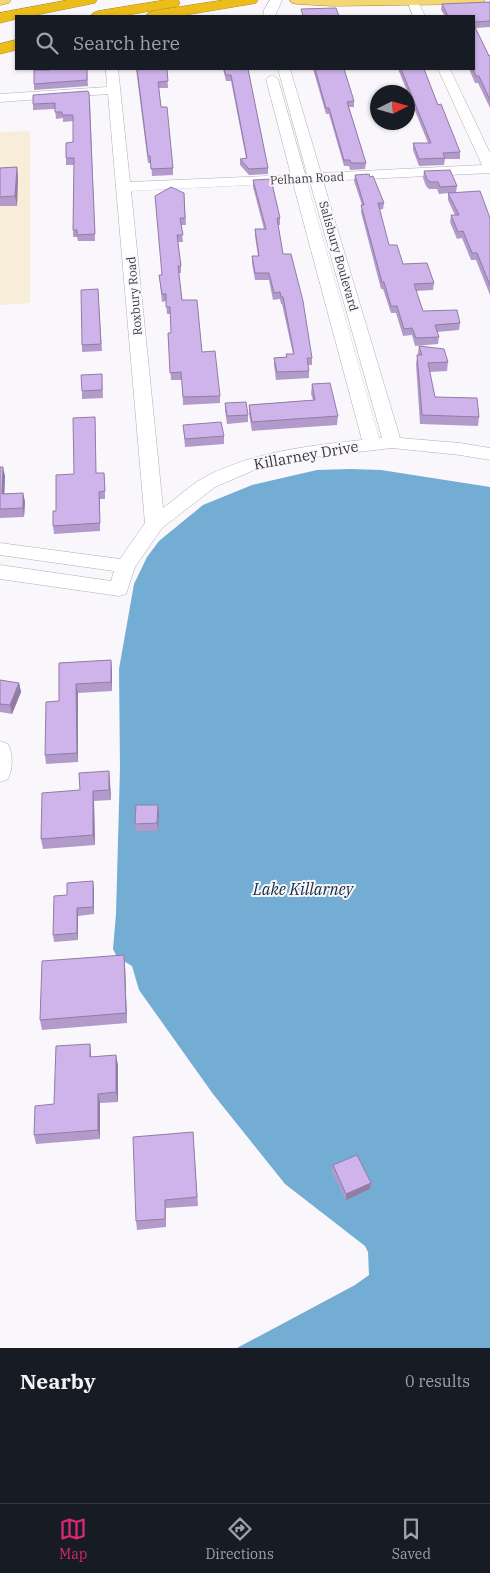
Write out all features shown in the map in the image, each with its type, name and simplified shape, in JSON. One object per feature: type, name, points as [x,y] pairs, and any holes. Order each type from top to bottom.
[{"type":"highway","points":[[0,18],[90,0]]},
{"type":"highway","points":[[63,15],[139,0]]},
{"type":"highway","points":[[104,15],[188,0]]},
{"type":"highway","points":[[159,15],[228,3],[256,3]]},
{"type":"highway","points":[[0,29],[15,25]]},
{"type":"highway","points":[[0,38],[15,34]]},
{"type":"highway","points":[[0,49],[15,45]]},
{"type":"main road","points":[[297,0],[332,2],[478,0]]},
{"type":"street","points":[[269,15],[276,0]]},
{"type":"street","points":[[412,1],[419,15]]},
{"type":"street","name":"Roxbury Road","points":[[112,70],[155,524]]},
{"type":"street","name":"Salisbury Boulevard","points":[[270,70],[372,444]]},
{"type":"street","name":"Salisbury Boulevard","points":[[284,70],[392,443]]},
{"type":"street","points":[[444,70],[490,168]]},
{"type":"street","points":[[0,98],[114,90]]},
{"type":"street","name":"Pelham Road","points":[[124,187],[490,168]]},
{"type":"street","name":"Killarney Drive","points":[[0,572],[119,589],[125,566],[155,524],[208,484],[254,463],[307,452],[392,443],[460,449],[490,454]]},
{"type":"street","points":[[0,549],[125,566]]},
{"type":"street","points":[[0,750],[0,773]]},
{"type":"shaded area","points":[[30,131],[30,303],[0,305],[0,132]]},
{"type":"water","name":"Lake Killarney","points":[[317,470],[381,470],[490,487],[490,1348],[237,1348],[355,1285],[369,1275],[368,1252],[365,1246],[285,1184],[213,1094],[139,990],[132,966],[117,957],[113,949],[116,914],[120,768],[119,669],[134,584],[147,557],[159,541],[203,505],[252,485]]},
{"type":"building","points":[[490,2],[490,21],[475,22],[475,15],[448,15],[442,4]]},
{"type":"building","points":[[336,8],[339,15],[303,15],[301,9]]},
{"type":"building","points":[[475,27],[490,55],[490,100],[479,76],[476,76],[473,70],[475,70]]},
{"type":"building","points":[[34,70],[87,70],[87,80],[34,84]]},
{"type":"building","points":[[137,70],[167,70],[168,81],[158,82],[161,107],[167,107],[173,168],[151,169],[150,156],[148,156]]},
{"type":"building","points":[[224,70],[248,70],[268,168],[249,169],[240,159],[247,158],[231,75],[226,75]]},
{"type":"building","points":[[315,70],[344,70],[354,101],[347,102],[366,163],[351,163],[350,160],[344,160],[329,108],[326,108]]},
{"type":"building","points":[[401,70],[424,70],[438,105],[441,104],[460,152],[443,153],[445,158],[419,159],[413,143],[431,143],[415,104],[415,85],[407,85]]},
{"type":"building","points":[[88,91],[95,234],[77,235],[77,230],[73,230],[74,158],[66,158],[66,143],[73,142],[73,115],[62,115],[62,112],[55,112],[55,103],[33,104],[33,95]]},
{"type":"building","points":[[17,167],[15,196],[0,197],[0,168]]},
{"type":"building","points":[[450,170],[457,186],[440,187],[438,182],[430,182],[427,179],[424,171]]},
{"type":"building","points":[[369,174],[370,177],[373,176],[384,203],[378,203],[389,245],[397,245],[403,264],[427,263],[434,283],[414,284],[423,311],[457,310],[460,323],[435,325],[439,337],[416,338],[412,328],[404,329],[397,306],[391,306],[384,282],[382,282],[361,205],[364,205],[355,175]]},
{"type":"building","points":[[271,179],[280,218],[277,218],[283,254],[291,254],[303,301],[312,358],[307,358],[309,371],[277,372],[274,358],[287,357],[286,354],[294,354],[283,297],[281,297],[280,292],[274,293],[269,273],[255,273],[252,256],[259,256],[255,229],[266,229],[253,180]]},
{"type":"building","points":[[171,187],[184,193],[185,218],[180,218],[183,235],[177,235],[181,266],[178,266],[182,300],[197,300],[202,352],[215,351],[220,396],[183,397],[181,372],[170,373],[168,333],[171,333],[170,307],[166,307],[166,294],[162,294],[159,275],[162,275],[155,196]]},
{"type":"building","points":[[480,191],[490,218],[490,285],[477,253],[472,253],[463,231],[458,232],[451,215],[459,215],[448,193]]},
{"type":"building","points":[[98,289],[101,344],[82,345],[81,290]]},
{"type":"building","points":[[419,346],[444,349],[448,362],[428,363],[435,397],[477,398],[479,417],[422,415],[417,355],[422,355]]},
{"type":"building","points":[[102,374],[102,390],[82,391],[81,375]]},
{"type":"building","points":[[330,383],[338,416],[252,422],[249,405],[315,400],[312,384]]},
{"type":"building","points":[[246,402],[248,415],[227,416],[225,403]]},
{"type":"building","points":[[95,417],[96,473],[104,473],[105,491],[99,492],[100,523],[53,526],[53,511],[56,511],[56,475],[74,474],[73,418]]},
{"type":"building","points":[[221,422],[224,436],[185,439],[183,425]]},
{"type":"building","points":[[0,467],[3,467],[2,494],[23,493],[23,508],[0,509]]},
{"type":"building","points":[[111,660],[111,682],[76,684],[77,753],[45,755],[46,702],[59,701],[59,663]]},
{"type":"building","points":[[0,680],[19,683],[10,705],[0,704]]},
{"type":"building","points":[[109,771],[109,790],[93,791],[93,835],[41,839],[42,793],[80,790],[79,773]]},
{"type":"building","points":[[136,805],[158,805],[157,823],[135,824]]},
{"type":"building","points":[[93,881],[93,907],[77,908],[77,933],[53,935],[54,896],[67,895],[67,883]]},
{"type":"building","points":[[124,955],[126,1013],[40,1020],[42,961]]},
{"type":"building","points":[[90,1044],[90,1057],[116,1055],[116,1092],[98,1094],[98,1130],[34,1135],[35,1106],[54,1104],[56,1046]]},
{"type":"building","points":[[193,1132],[197,1197],[165,1200],[165,1219],[136,1221],[133,1137]]},
{"type":"building","points":[[357,1155],[371,1183],[346,1194],[333,1165]]}]
